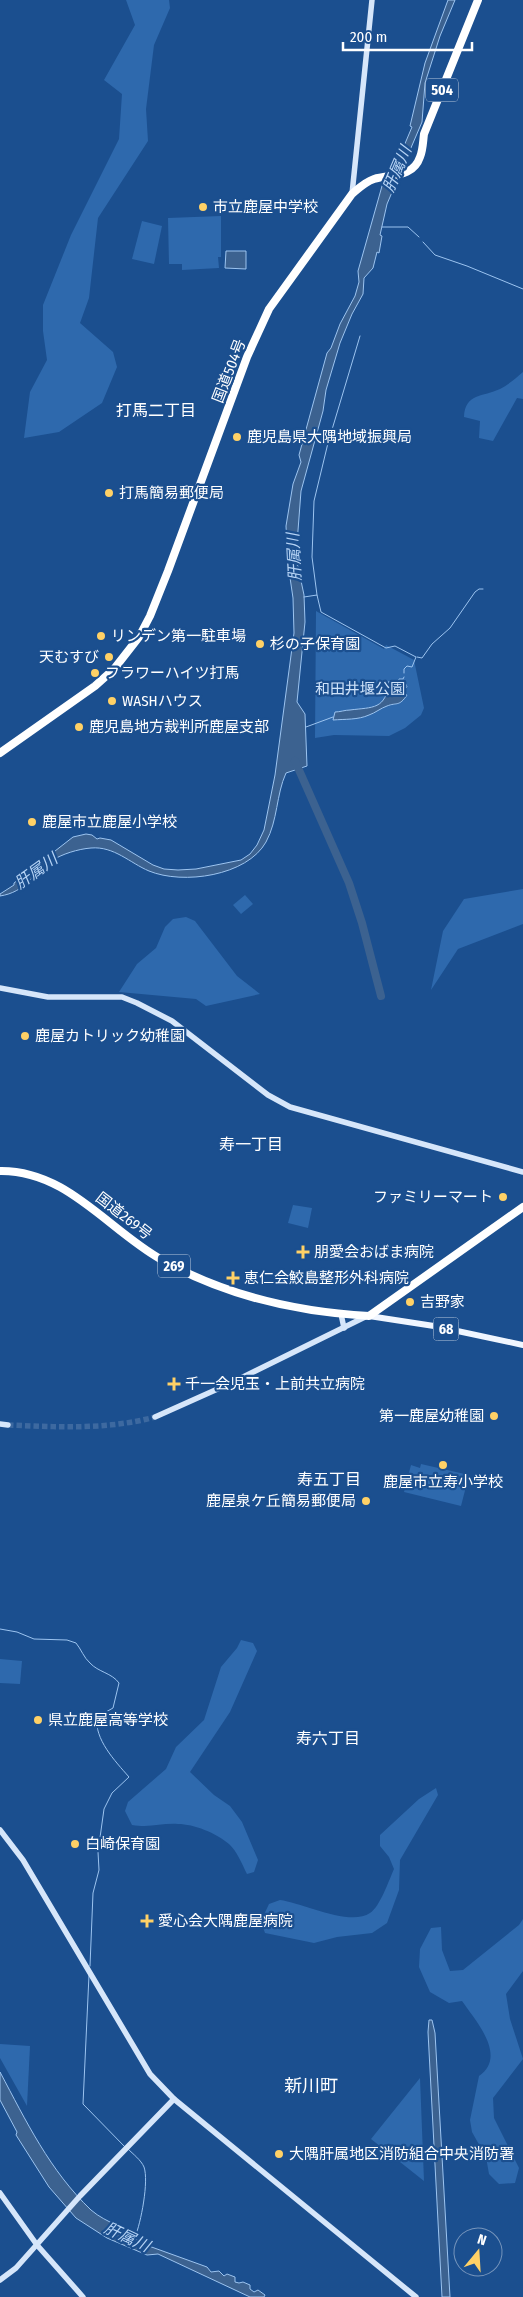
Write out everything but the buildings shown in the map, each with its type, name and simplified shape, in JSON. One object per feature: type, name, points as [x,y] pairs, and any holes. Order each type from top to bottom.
[{"type":"highway","name":"国道504号","points":[[0,753],[95,686],[114,669],[139,637],[150,616],[168,571],[247,357],[269,309],[352,194],[362,185],[375,179],[401,175],[412,169],[420,156],[424,134],[478,0]]},
{"type":"highway","name":"国道269号","points":[[0,1171],[28,1173],[54,1182],[80,1199],[145,1250],[199,1278],[280,1305],[369,1316]]},
{"type":"highway","points":[[369,1316],[523,1207]]},
{"type":"main road","name":"68","points":[[369,1316],[434,1326],[523,1345]]},
{"type":"street","points":[[352,194],[372,0]]},
{"type":"street","points":[[0,988],[48,997],[122,997],[172,1021],[268,1095],[290,1107],[523,1172]]},
{"type":"street","points":[[341,1314],[344,1328]]},
{"type":"street","points":[[155,1417],[231,1383],[369,1316]]},
{"type":"street","points":[[0,1424],[8,1425]]},
{"type":"street","points":[[0,1830],[23,1860],[150,2074],[174,2100],[416,2297]]},
{"type":"street","points":[[0,2280],[16,2268],[80,2196],[174,2100]]},
{"type":"street","points":[[0,2193],[37,2245],[83,2297]]},
{"type":"green space","points":[[126,0],[169,0],[170,8],[154,45],[146,109],[148,141],[98,218],[89,298],[80,323],[113,352],[117,367],[102,403],[59,432],[24,438],[30,392],[47,360],[43,331],[43,305],[71,235],[119,139],[122,94],[104,80],[135,25]]},
{"type":"green space","points":[[221,216],[221,257],[218,257],[219,268],[182,270],[182,264],[169,264],[168,218]]},
{"type":"green space","points":[[142,221],[162,226],[154,264],[132,259]]},
{"type":"green space","points":[[523,372],[523,399],[517,398],[493,441],[479,438],[480,421],[464,417],[468,404],[476,397],[494,392],[503,387]]},
{"type":"green space","name":"和田井堰公園","points":[[316,611],[384,649],[386,645],[414,660],[424,708],[421,715],[405,728],[389,736],[334,735],[315,738]]},
{"type":"green space","points":[[523,889],[523,924],[458,949],[431,990],[443,931],[464,899]]},
{"type":"green space","points":[[245,895],[253,904],[241,914],[233,905]]},
{"type":"green space","points":[[186,917],[195,921],[237,976],[260,994],[206,1006],[196,999],[119,992],[137,964],[156,948],[165,927],[173,919]]},
{"type":"green space","points":[[293,1205],[312,1208],[308,1228],[288,1223]]},
{"type":"green space","points":[[421,1464],[469,1475],[461,1506],[404,1492],[411,1465],[420,1468]]},
{"type":"green space","points":[[241,1640],[253,1643],[257,1651],[230,1712],[190,1772],[214,1795],[230,1806],[242,1822],[258,1860],[254,1872],[247,1874],[232,1847],[211,1833],[198,1827],[184,1824],[132,1825],[125,1811],[128,1802],[166,1769],[176,1747],[204,1720],[221,1667],[237,1648]]},
{"type":"green space","points":[[0,1659],[22,1661],[20,1684],[0,1683]]},
{"type":"green space","points":[[436,1788],[438,1795],[400,1860],[399,1890],[387,1923],[372,1933],[337,1937],[314,1943],[265,1933],[261,1921],[269,1904],[280,1900],[339,1916],[361,1917],[374,1910],[394,1869],[389,1857],[380,1846],[380,1835],[419,1799]]},
{"type":"green space","points":[[523,1919],[523,1971],[506,1994],[510,2019],[523,2059],[493,2098],[494,2118],[519,2168],[515,2183],[499,2184],[489,2174],[486,2157],[472,2132],[470,2120],[479,2076],[487,2068],[490,2059],[490,2048],[481,2028],[462,2001],[449,2003],[430,1992],[419,1967],[420,1949],[431,1928],[441,1927],[442,1950],[450,1971],[463,1970],[519,1925]]},
{"type":"green space","points":[[0,2044],[30,2046],[27,2106],[0,2058]]},
{"type":"green space","points":[[420,2078],[424,2181],[371,2139]]},
{"type":"water","name":"肝属川","points":[[448,0],[455,0],[440,36],[425,83],[422,122],[387,204],[380,235],[382,236],[379,253],[377,252],[373,268],[364,278],[363,294],[340,343],[326,390],[323,411],[301,491],[296,557],[304,595],[305,622],[297,702],[305,714],[307,766],[286,773],[280,790],[273,825],[266,842],[257,854],[230,870],[196,877],[163,875],[142,868],[114,852],[91,848],[70,852],[55,858],[23,887],[0,896],[0,894],[14,885],[14,883],[73,837],[86,834],[92,835],[97,839],[111,840],[153,865],[164,869],[178,870],[196,869],[241,860],[250,854],[257,845],[264,830],[275,775],[294,633],[293,598],[288,564],[286,526],[293,484],[301,462],[299,455],[327,353],[355,296],[359,282],[358,271],[382,186],[392,161],[401,153],[412,127],[410,126],[425,63]]},
{"type":"water","points":[[226,251],[246,251],[246,269],[225,268]]},
{"type":"water","points":[[389,681],[407,695],[400,703],[387,706],[360,718],[333,720],[335,712],[377,705],[385,697]]},
{"type":"water","points":[[429,2020],[432,2020],[435,2033],[450,2297],[442,2297],[428,2032]]},
{"type":"water","name":"肝属川","points":[[0,2072],[29,2127],[51,2162],[76,2195],[91,2210],[119,2227],[127,2235],[146,2245],[207,2267],[211,2272],[219,2271],[224,2276],[227,2274],[235,2277],[235,2282],[243,2282],[250,2285],[250,2289],[254,2292],[258,2290],[265,2295],[264,2297],[250,2297],[158,2254],[147,2255],[107,2238],[76,2218],[49,2187],[16,2135],[17,2132],[0,2100]]},
{"type":"waterway","points":[[382,227],[408,227],[419,237]]},
{"type":"waterway","points":[[423,242],[435,255],[523,289]]},
{"type":"waterway","points":[[317,595],[312,557],[314,501],[328,443],[360,336]]},
{"type":"waterway","points":[[417,657],[422,658],[432,644],[450,628],[475,592],[483,589]]},
{"type":"waterway","points":[[304,597],[317,595],[321,612],[386,648],[395,646],[416,657],[412,667],[407,666],[404,669],[404,673]]},
{"type":"waterway","points":[[396,688],[399,679],[404,677]]},
{"type":"waterway","points":[[401,692],[407,687],[404,680]]},
{"type":"waterway","points":[[306,727],[333,717]]},
{"type":"waterway","points":[[295,761],[349,883],[362,923],[381,996]]},
{"type":"waterway","points":[[0,1629],[17,1632],[34,1639],[67,1640],[76,1643],[93,1666],[113,1677],[119,1683],[113,1708],[97,1717],[97,1725],[102,1741],[129,1777],[112,1793],[104,1809],[98,1852],[99,1870],[93,1893],[90,1966]]},
{"type":"waterway","points":[[89,1975],[83,2104],[125,2147]]},
{"type":"waterway","name":"肝属川","points":[[128,2149],[144,2167],[146,2182],[144,2202],[135,2237]]},
{"type":"tunnel","points":[[8,1425],[100,1426],[155,1417]]},
{"type":"place","name":"市立鹿屋中学校","points":[[203,207]]},
{"type":"place","name":"鹿児島県大隅地域振興局","points":[[237,437]]},
{"type":"place","name":"打馬簡易郵便局","points":[[109,493]]},
{"type":"place","name":"リンデン第一駐車場","points":[[101,636]]},
{"type":"place","name":"杉の子保育園","points":[[260,644]]},
{"type":"place","name":"天むすび","points":[[109,657]]},
{"type":"place","name":"フラワーハイツ打馬","points":[[95,673]]},
{"type":"place","name":"WASHハウス","points":[[112,701]]},
{"type":"place","name":"鹿児島地方裁判所鹿屋支部","points":[[79,727]]},
{"type":"place","name":"鹿屋市立鹿屋小学校","points":[[32,822]]},
{"type":"place","name":"鹿屋カトリック幼稚園","points":[[25,1036]]},
{"type":"place","name":"ファミリーマート","points":[[503,1197]]},
{"type":"place","name":"朋愛会おばま病院","points":[[303,1252]]},
{"type":"place","name":"恵仁会鮫島整形外科病院","points":[[233,1278]]},
{"type":"place","name":"吉野家","points":[[410,1302]]},
{"type":"place","name":"千一会児玉・上前共立病院","points":[[174,1384]]},
{"type":"place","name":"第一鹿屋幼稚園","points":[[494,1416]]},
{"type":"place","name":"鹿屋市立寿小学校","points":[[443,1465]]},
{"type":"place","name":"鹿屋泉ケ丘簡易郵便局","points":[[366,1501]]},
{"type":"place","name":"県立鹿屋高等学校","points":[[38,1720]]},
{"type":"place","name":"白崎保育園","points":[[75,1844]]},
{"type":"place","name":"愛心会大隅鹿屋病院","points":[[147,1921]]},
{"type":"place","name":"大隅肝属地区消防組合中央消防署","points":[[279,2154]]},
{"type":"district","name":"打馬二丁目","points":[[156,410]]},
{"type":"district","name":"寿一丁目","points":[[251,1144]]},
{"type":"district","name":"寿五丁目","points":[[329,1479]]},
{"type":"district","name":"寿六丁目","points":[[328,1738]]},
{"type":"district","name":"新川町","points":[[311,2086]]}]
